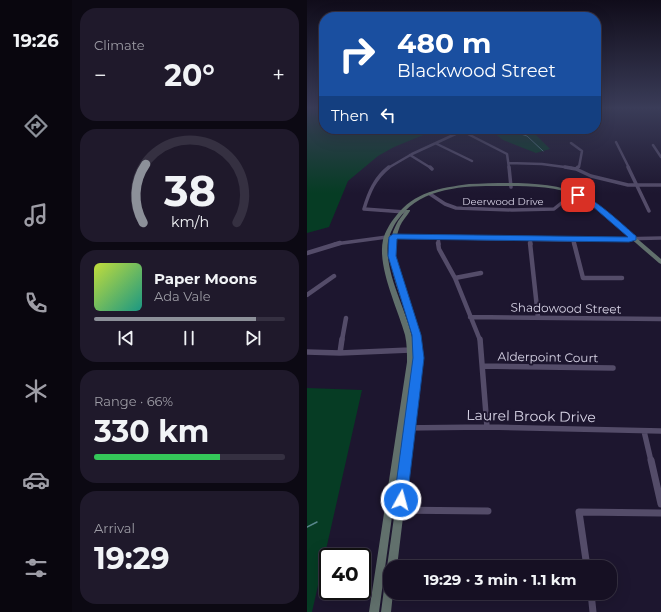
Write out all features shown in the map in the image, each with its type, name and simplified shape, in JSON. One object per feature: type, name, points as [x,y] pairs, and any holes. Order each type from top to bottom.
[{"type":"street","points":[[405,212],[364,208],[371,188],[375,182],[398,160],[452,137]]},
{"type":"street","points":[[472,137],[507,154],[511,186]]},
{"type":"street","points":[[616,142],[649,211]]},
{"type":"street","points":[[571,143],[582,151],[579,167],[576,169]]},
{"type":"street","points":[[437,144],[472,161]]},
{"type":"street","points":[[653,144],[661,156]]},
{"type":"street","points":[[410,155],[432,169]]},
{"type":"street","points":[[509,163],[542,164],[576,169],[591,176],[628,185],[661,185]]},
{"type":"street","points":[[393,560],[418,368],[416,335],[392,256],[390,237],[391,226],[416,200],[445,188],[466,185],[548,186],[573,194],[593,204],[661,265]]},
{"type":"street","name":"Deerwood Drive","points":[[431,195],[445,204],[456,208],[512,210],[554,209],[573,194]]},
{"type":"street","points":[[307,253],[329,245],[359,239],[390,237],[573,240],[661,238]]},
{"type":"street","points":[[374,612],[409,371],[410,350],[408,334],[386,264],[385,251],[390,237]]},
{"type":"street","points":[[438,238],[439,249],[455,278],[480,340],[487,427]]},
{"type":"street","points":[[530,239],[538,317]]},
{"type":"street","points":[[633,239],[661,262]]},
{"type":"street","points":[[573,240],[583,278],[622,278]]},
{"type":"street","points":[[455,278],[481,272]]},
{"type":"street","points":[[307,295],[334,276]]},
{"type":"street","name":"Shadowood Street","points":[[470,317],[661,319]]},
{"type":"street","points":[[340,353],[346,318]]},
{"type":"street","points":[[307,352],[340,353],[410,350],[417,348]]},
{"type":"street","name":"Alderpoint Court","points":[[483,366],[613,368]]},
{"type":"street","name":"Laurel Brook Drive","points":[[401,428],[487,427],[661,431]]},
{"type":"street","points":[[644,431],[661,504]]},
{"type":"street","points":[[389,510],[488,511]]},
{"type":"street","points":[[586,560],[579,512],[661,512]]},
{"type":"street","points":[[386,612],[388,600]]},
{"type":"street","points":[[592,600],[593,612]]},
{"type":"green space","points":[[307,137],[420,137],[394,147],[378,156],[348,181],[329,227],[307,233]]},
{"type":"green space","points":[[499,137],[538,137],[550,149],[536,153],[503,140]]},
{"type":"green space","points":[[307,388],[362,390],[326,548],[319,548],[319,581],[312,612],[307,612]]},
{"type":"waterway","points":[[528,137],[543,151]]},
{"type":"waterway","points":[[307,527],[317,522]]},
{"type":"route","points":[[401,500],[418,368],[418,353],[416,335],[393,263],[391,249],[393,237],[573,240],[629,240],[634,238],[593,204],[578,195]]}]
